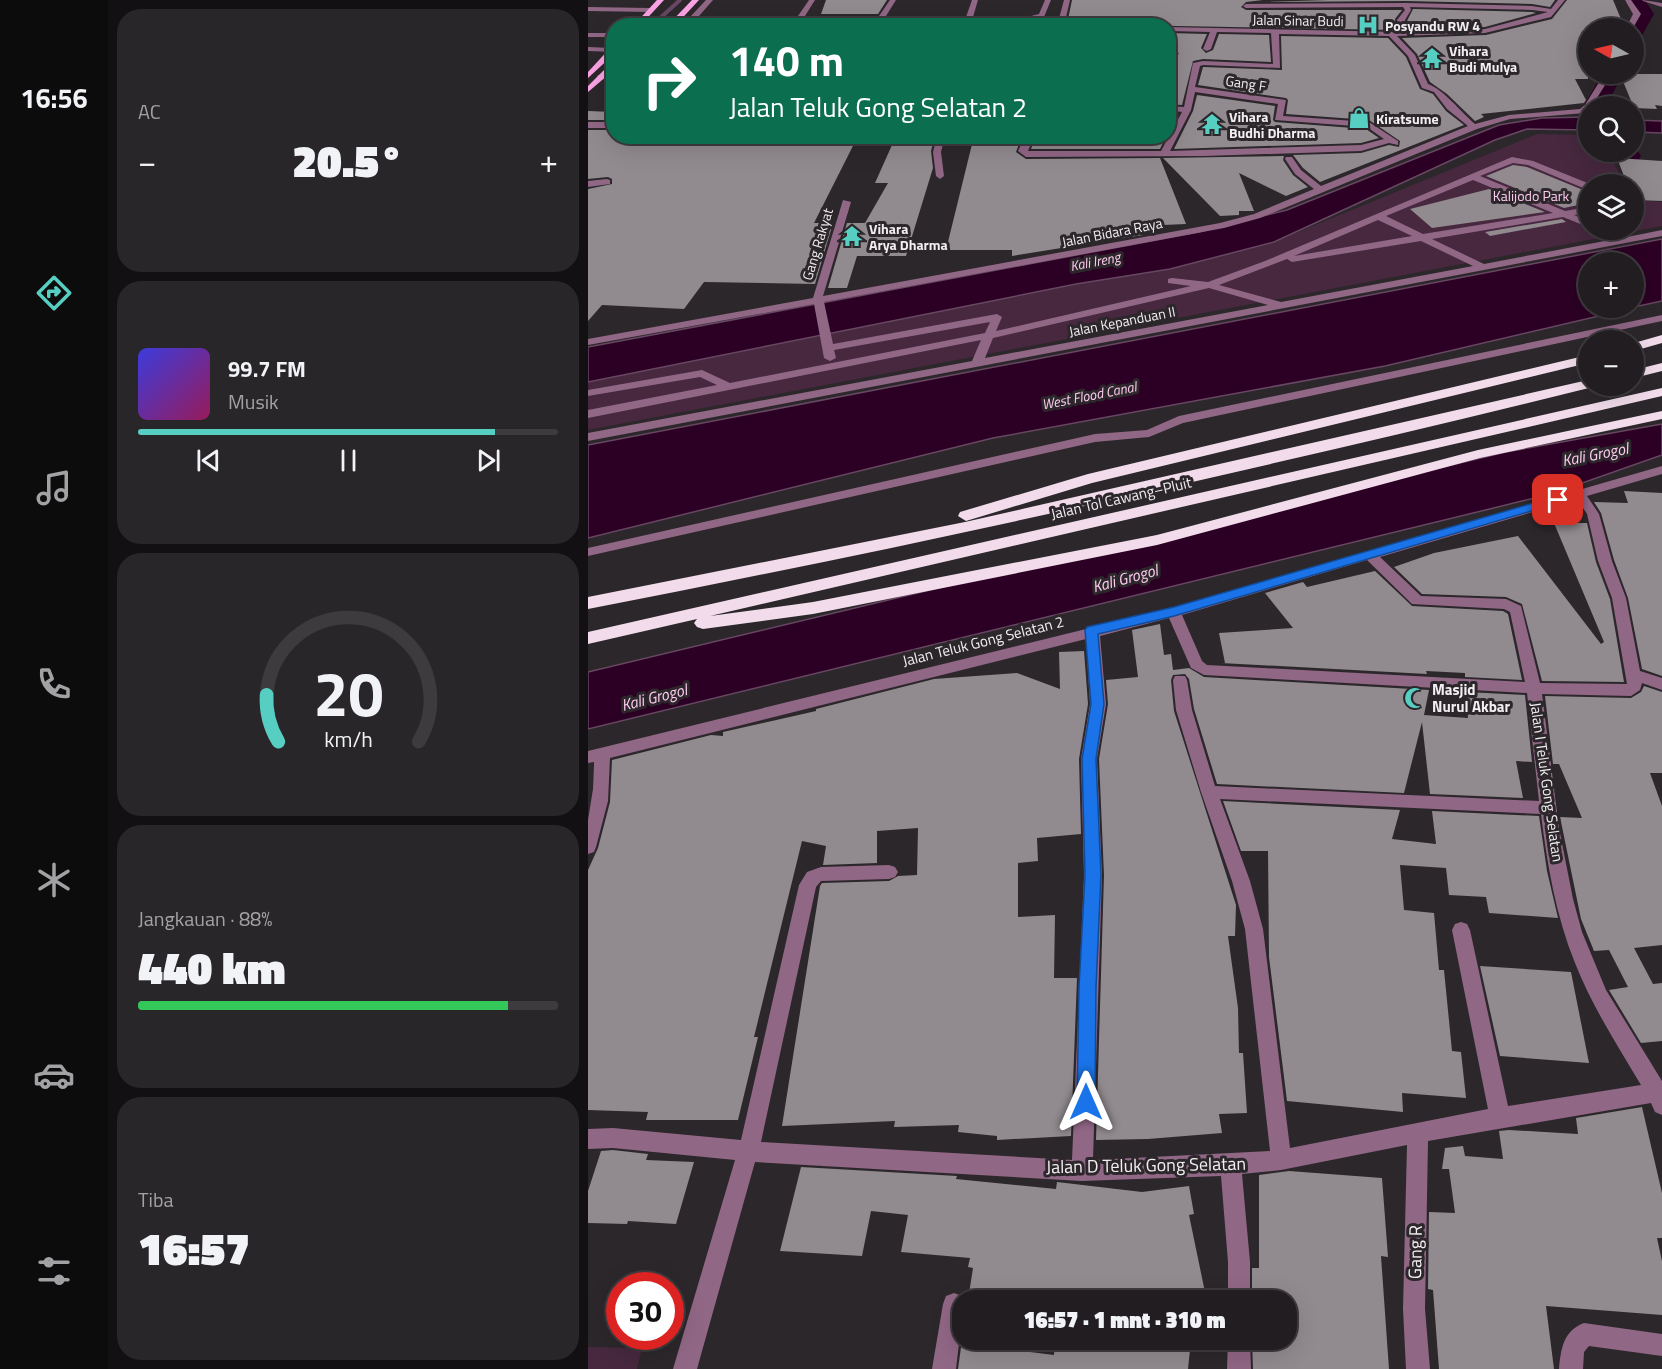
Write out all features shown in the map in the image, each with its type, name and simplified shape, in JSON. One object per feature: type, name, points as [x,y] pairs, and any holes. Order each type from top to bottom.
[{"type":"highway","points":[[1644,344],[1662,339]]},
{"type":"highway","points":[[858,549],[1088,479],[1578,361]]},
{"type":"highway","points":[[1644,372],[1662,367]]},
{"type":"highway","name":"Jalan Tol Cawang–Pluit","points":[[588,603],[762,571],[1107,497],[1578,386]]},
{"type":"highway","name":"Jalan Tol Cawang–Pluit","points":[[588,638],[1662,392]]},
{"type":"highway","points":[[588,638],[813,608],[1157,540],[1478,454],[1662,415]]},
{"type":"main road","points":[[644,18],[661,0]]},
{"type":"main road","points":[[678,18],[696,0]]},
{"type":"main road","points":[[588,75],[606,57]]},
{"type":"main road","points":[[588,90],[606,72]]},
{"type":"street","points":[[693,18],[710,0]]},
{"type":"street","points":[[800,18],[812,0]]},
{"type":"street","points":[[800,18],[882,18],[893,0]]},
{"type":"street","points":[[969,18],[975,0]]},
{"type":"street","points":[[1035,18],[1044,14],[1048,0]]},
{"type":"street","points":[[1062,18],[1068,0]]},
{"type":"street","points":[[1538,0],[1561,2]]},
{"type":"street","points":[[1628,0],[1637,14],[1635,18]]},
{"type":"street","points":[[1644,0],[1662,5]]},
{"type":"street","points":[[1246,15],[1406,5],[1532,8],[1554,11],[1561,2]]},
{"type":"street","points":[[1402,34],[1400,24],[1408,10],[1406,5]]},
{"type":"street","points":[[588,9],[651,10]]},
{"type":"street","name":"Jalan Sinar Budi","points":[[1176,29],[1214,30],[1246,15],[1275,32],[1402,34],[1485,31],[1549,16],[1554,11]]},
{"type":"street","points":[[1207,49],[1214,30]]},
{"type":"street","points":[[1176,131],[1187,110],[1194,70],[1198,64],[1278,65],[1275,32]]},
{"type":"street","points":[[588,34],[606,35]]},
{"type":"street","points":[[1391,34],[1411,55],[1422,83],[1438,91],[1450,107],[1474,127]]},
{"type":"street","points":[[588,49],[606,50]]},
{"type":"street","points":[[601,76],[606,76]]},
{"type":"street","name":"Jalan Bidara Raya","points":[[588,342],[1221,226],[1257,216],[1474,127],[1509,117],[1582,111],[1588,106],[1602,84]]},
{"type":"street","name":"Gang F","points":[[1190,89],[1283,102],[1278,118],[1362,124],[1373,128],[1410,154]]},
{"type":"street","points":[[1176,109],[1187,110]]},
{"type":"street","points":[[588,125],[606,125]]},
{"type":"street","points":[[1026,144],[1022,151],[1026,154],[1164,153],[1361,148],[1390,140]]},
{"type":"street","points":[[939,144],[937,152],[940,176]]},
{"type":"street","points":[[1164,153],[1169,144]]},
{"type":"street","points":[[1289,159],[1298,172],[1320,190]]},
{"type":"street","points":[[588,414],[989,335],[1209,285],[1269,264],[1509,160],[1517,159],[1578,183]]},
{"type":"street","points":[[1474,177],[1578,220]]},
{"type":"street","points":[[588,184],[606,182]]},
{"type":"street","name":"Gang Rakyat","points":[[833,366],[817,300],[846,202]]},
{"type":"street","points":[[1269,264],[1578,212]]},
{"type":"street","points":[[1378,216],[1483,267]]},
{"type":"street","name":"Jalan Kepanduan II","points":[[1644,236],[1662,233]]},
{"type":"street","name":"Jalan Kepanduan II","points":[[588,437],[1626,240]]},
{"type":"street","points":[[1172,281],[1209,285],[1283,306]]},
{"type":"street","points":[[828,348],[997,316],[977,363]]},
{"type":"street","points":[[588,552],[785,510],[1095,438],[1133,437],[1164,430],[1179,420],[1662,318]]},
{"type":"street","points":[[588,393],[702,373],[729,387]]},
{"type":"street","name":"Jalan Teluk Gong Selatan 2","points":[[595,755],[1092,630],[1174,612],[1662,470]]},
{"type":"street","points":[[1369,554],[1417,601],[1506,604],[1516,609],[1534,688],[1630,690],[1635,686],[1634,674],[1620,598],[1605,561],[1593,514],[1579,494]]},
{"type":"street","name":"Jalan I Teluk Gong Selatan","points":[[1174,612],[1196,664],[1204,670],[1534,688],[1550,808],[1564,894],[1574,935],[1600,997],[1660,1095]]},
{"type":"street","points":[[1082,1171],[1093,875],[1089,759],[1098,704],[1092,630]]},
{"type":"street","points":[[1634,674],[1662,684]]},
{"type":"street","points":[[1180,681],[1184,710],[1209,792],[1241,881],[1254,928],[1281,1160]]},
{"type":"street","points":[[588,847],[600,808],[604,780],[595,755]]},
{"type":"street","points":[[1209,792],[1550,808]]},
{"type":"street","points":[[685,1369],[754,1130],[808,885],[813,877],[821,874],[889,872]]},
{"type":"street","points":[[1461,930],[1500,1117]]},
{"type":"street","name":"Jalan D Teluk Gong Selatan","points":[[588,1139],[613,1138],[747,1151],[1082,1171],[1231,1166],[1281,1160],[1500,1117],[1660,1095]]},
{"type":"street","name":"Gang R","points":[[1418,1134],[1414,1309],[1418,1369]]},
{"type":"street","points":[[1231,1166],[1239,1262],[1239,1290]]},
{"type":"street","points":[[944,1369],[952,1317]]},
{"type":"street","points":[[1571,1369],[1573,1347],[1584,1334],[1662,1345]]},
{"type":"street","points":[[1239,1350],[1239,1369]]},
{"type":"green space","name":"Kalijodo Park","points":[[1537,134],[1578,135],[1578,162],[1614,162],[1619,174],[1578,174],[1578,240],[1588,240],[588,430],[588,382],[1076,284],[1170,269],[1274,242]]},
{"type":"green space","name":"Kalijodo Park","points":[[1644,201],[1662,202],[1662,226],[1644,229]]},
{"type":"green space","points":[[588,1347],[606,1347],[606,1350],[642,1350],[637,1369],[588,1369]]},
{"type":"water","name":"Kali Ireng","points":[[1578,117],[1578,130],[1527,129],[1495,140],[1274,242],[1170,269],[1076,284],[588,382],[588,347],[1199,232],[1287,210],[1499,125],[1542,118]]},
{"type":"water","points":[[1644,120],[1662,121],[1662,133],[1644,132]]},
{"type":"water","points":[[1662,239],[1662,301],[1644,305],[1644,252],[1594,252]]},
{"type":"water","name":"West Flood Canal","points":[[1578,255],[1578,318],[1590,318],[1385,366],[993,438],[588,538],[588,445]]},
{"type":"water","name":"Kali Grogol","points":[[1662,424],[1662,455],[1551,494],[588,729],[588,672],[1506,452]]},
{"type":"building","points":[[826,0],[887,0],[878,14],[821,14]]},
{"type":"building","points":[[1072,0],[1263,0],[1246,2],[1241,7],[1246,10],[1402,10],[1395,19],[1396,30],[1176,26],[1176,18],[1068,18]]},
{"type":"building","points":[[1328,0],[1555,0],[1550,7],[1532,4],[1406,1],[1264,2]]},
{"type":"building","points":[[1567,0],[1613,0],[1621,18],[1578,18],[1578,79],[1575,79],[1584,96],[1578,96],[1578,104],[1481,114],[1484,117],[1475,121],[1447,94],[1430,82],[1417,54],[1402,38],[1486,35],[1552,19]]},
{"type":"building","points":[[1413,9],[1536,13],[1485,27],[1407,30],[1407,21]]},
{"type":"building","points":[[1176,33],[1207,34],[1201,48],[1206,53],[1213,50],[1219,34],[1269,35],[1271,62],[1203,59],[1193,61],[1182,105],[1176,105],[1176,55],[1179,54],[1176,49]]},
{"type":"building","points":[[1281,36],[1388,38],[1406,57],[1420,89],[1433,94],[1446,111],[1464,125],[1320,182],[1303,168],[1293,155],[1361,153],[1389,145],[1399,147],[1400,141],[1369,120],[1286,114],[1288,100],[1286,98],[1198,85],[1203,67],[1282,70]]},
{"type":"building","points":[[1644,74],[1662,74],[1662,106],[1655,105],[1657,109],[1644,108],[1644,96],[1629,96],[1624,84],[1644,84]]},
{"type":"building","points":[[1197,95],[1275,106],[1273,120],[1275,122],[1366,129],[1379,138],[1361,143],[1174,149],[1193,111]]},
{"type":"building","points":[[588,111],[606,112],[606,120],[588,120]]},
{"type":"building","points":[[588,130],[606,130],[606,144],[854,144],[814,223],[833,223],[815,284],[704,282],[684,309],[602,305],[588,321],[588,189],[612,184],[612,179],[608,177],[588,179]]},
{"type":"building","points":[[892,144],[933,144],[931,151],[933,168],[906,256],[857,256],[847,288],[828,288],[847,223],[865,223],[888,183],[875,183]]},
{"type":"building","points":[[972,144],[1019,144],[1016,152],[1026,159],[1160,158],[1186,224],[1140,226],[1143,235],[1012,256],[1012,250],[946,250]]},
{"type":"building","points":[[1033,144],[1162,144],[1160,149],[1031,149]]},
{"type":"building","points":[[1284,156],[1283,160],[1293,175],[1308,187],[1286,196],[1239,173],[1254,211],[1239,211],[1239,215],[1220,216],[1163,158]]},
{"type":"building","points":[[1662,161],[1662,201],[1644,200],[1644,174],[1623,174],[1619,162]]},
{"type":"building","points":[[1513,165],[1527,167],[1578,188],[1578,205],[1564,208],[1486,176]]},
{"type":"building","points":[[1489,189],[1545,212],[1432,228],[1410,209]]},
{"type":"building","points":[[1562,219],[1566,222],[1490,236],[1485,232]]},
{"type":"building","points":[[1624,491],[1662,493],[1662,676],[1642,669],[1628,598],[1614,560],[1601,513],[1594,502],[1628,503]]},
{"type":"building","points":[[1554,523],[1587,523],[1596,562],[1610,599],[1624,682],[1542,681],[1522,604],[1506,597],[1422,594],[1394,567],[1434,553],[1518,536],[1601,644],[1604,642]]},
{"type":"building","points":[[1375,571],[1412,606],[1503,611],[1508,614],[1522,680],[1465,677],[1465,673],[1426,671],[1427,674],[1221,663],[1225,663],[1219,633],[1293,628],[1265,593],[1303,582],[1307,587]]},
{"type":"building","points":[[1160,624],[1164,655],[1171,654],[1173,670],[1189,668],[1204,677],[1429,690],[1424,715],[1468,718],[1466,692],[1525,695],[1532,762],[1516,761],[1523,798],[1430,794],[1422,722],[1404,793],[1217,784],[1194,709],[1189,679],[1185,674],[1173,675],[1171,680],[1174,711],[1236,905],[1235,936],[1228,936],[1238,1008],[1239,1053],[1243,1053],[1247,1113],[1219,1114],[1222,1133],[1148,1139],[1096,1140],[1104,875],[1099,759],[1108,704],[1106,680],[1138,677],[1132,630]]},
{"type":"building","points":[[1084,651],[1088,704],[1079,759],[1081,834],[1037,838],[1038,861],[1018,863],[1018,917],[1055,915],[1054,978],[1077,978],[1071,1136],[997,1140],[997,1136],[958,1132],[959,1125],[894,1127],[895,1121],[782,1126],[820,886],[822,883],[889,881],[898,876],[917,875],[918,828],[877,831],[877,863],[823,865],[826,846],[802,841],[754,1037],[758,1037],[738,1120],[646,1120],[648,1112],[588,1110],[588,870],[598,848],[610,802],[612,760],[711,735],[723,736],[723,732],[816,711],[816,709],[934,679],[1017,673],[1060,689],[1059,652]]},
{"type":"building","points":[[1644,686],[1662,692],[1662,773],[1650,773],[1662,806],[1662,945],[1634,948],[1653,984],[1662,983],[1662,1041],[1641,1043],[1609,990],[1628,987],[1609,950],[1594,951],[1581,919],[1560,817],[1582,818],[1559,764],[1553,764],[1545,696],[1631,698],[1641,692]]},
{"type":"building","points":[[1223,801],[1400,810],[1392,839],[1436,844],[1432,811],[1539,816],[1547,871],[1558,918],[1489,913],[1486,897],[1449,895],[1446,868],[1400,865],[1404,910],[1434,913],[1439,970],[1444,970],[1452,1051],[1461,1052],[1466,1098],[1402,1093],[1403,1112],[1287,1101],[1269,957],[1268,851],[1241,851]]},
{"type":"building","points":[[1480,966],[1571,972],[1589,1063],[1500,1056]]},
{"type":"building","points":[[1642,1107],[1662,1193],[1662,1238],[1657,1238],[1662,1261],[1662,1315],[1546,1306],[1554,1369],[1439,1369],[1433,1290],[1428,1289],[1429,1212],[1455,1213],[1449,1169],[1442,1169],[1445,1148],[1463,1146],[1465,1156],[1503,1159],[1499,1131],[1578,1134],[1576,1118]]},
{"type":"building","points":[[601,1151],[648,1154],[646,1160],[694,1162],[676,1224],[628,1221],[627,1224],[588,1223],[588,1191]]},
{"type":"building","points":[[801,1167],[957,1176],[956,1179],[1056,1189],[1057,1182],[1142,1192],[1189,1186],[1194,1214],[1189,1215],[1205,1290],[970,1290],[973,1268],[968,1267],[970,1258],[901,1252],[908,1215],[871,1211],[862,1256],[780,1251]]},
{"type":"building","points":[[1289,1171],[1382,1178],[1388,1257],[1381,1256],[1389,1369],[1253,1369],[1252,1350],[1297,1350],[1297,1290],[1252,1290],[1252,1268],[1259,1268],[1259,1175]]},
{"type":"building","points":[[961,1350],[1013,1350],[1054,1355],[1054,1350],[1190,1350],[1188,1369],[958,1369]]},
{"type":"waterway","points":[[660,18],[680,0]]},
{"type":"waterway","points":[[1635,0],[1644,14],[1642,18]]},
{"type":"waterway","points":[[1600,96],[1607,84]]},
{"type":"place","name":"Posyandu RW 4","points":[[1368,25]]},
{"type":"place","name":"Vihara Budi Mulya","points":[[1432,58]]},
{"type":"place","name":"Kiratsume","points":[[1359,118]]},
{"type":"place","name":"Vihara Budhi Dharma","points":[[1212,124]]},
{"type":"place","name":"Vihara Arya Dharma","points":[[852,236]]},
{"type":"place","name":"Masjid Nurul Akbar","points":[[1415,698]]},
{"type":"route","points":[[1086,1102],[1087,987],[1093,875],[1089,759],[1098,704],[1092,630],[1174,612],[1558,500]]}]
